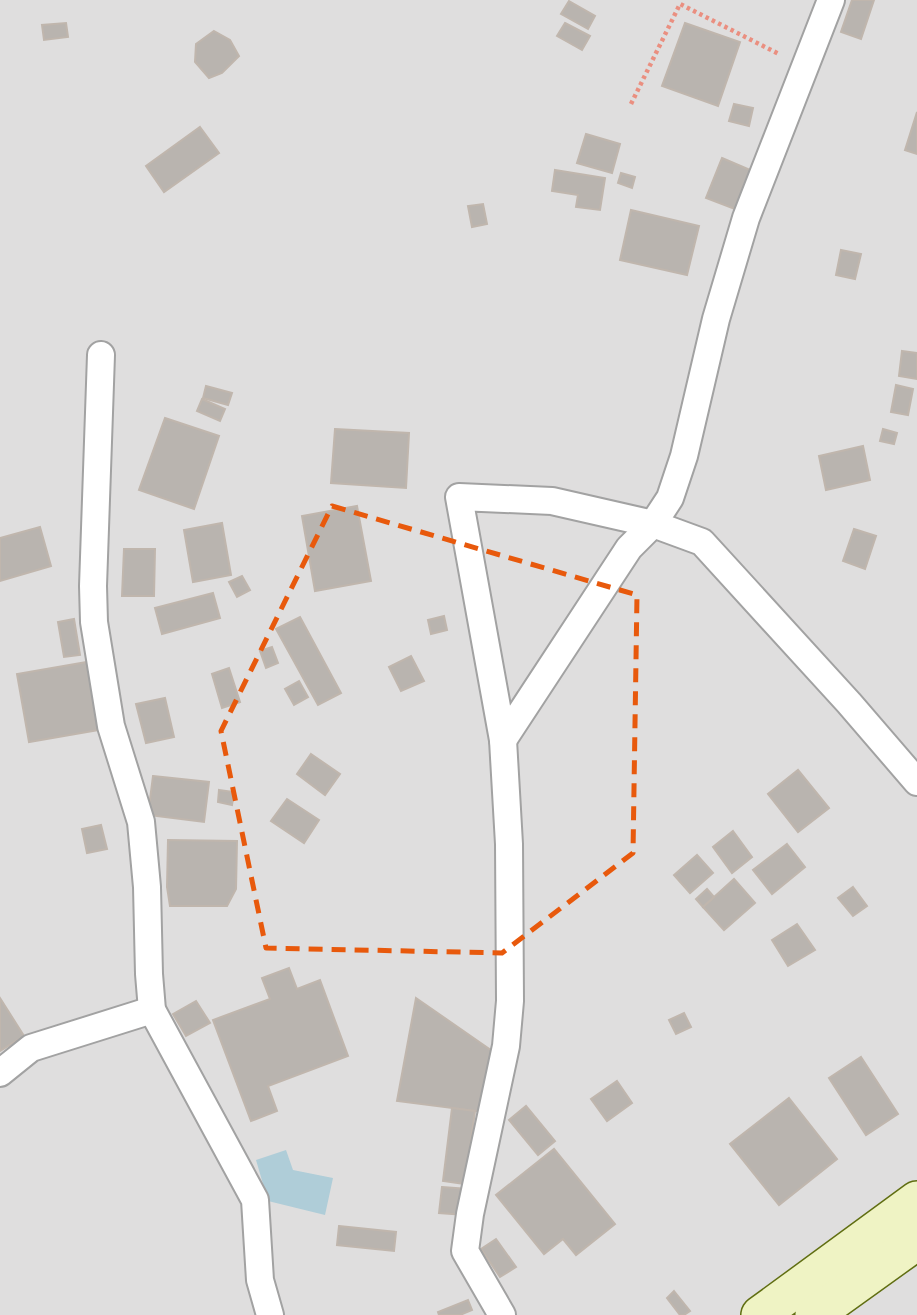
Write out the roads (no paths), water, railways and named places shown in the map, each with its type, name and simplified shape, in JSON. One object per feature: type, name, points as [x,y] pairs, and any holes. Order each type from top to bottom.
[{"type":"main road","points":[[760,1315],[917,1200]]},
{"type":"main road","points":[[814,1315],[917,1241]]},
{"type":"street","points":[[503,740],[629,548],[653,524],[670,498],[684,456],[716,319],[746,218],[777,145],[831,0]]},
{"type":"street","points":[[101,355],[94,622],[111,726],[141,822],[147,887],[152,1010],[255,1200],[260,1280],[270,1315]]},
{"type":"street","points":[[502,1315],[466,1251],[470,1214],[506,1046],[510,1001],[509,844],[503,740],[460,497],[552,500],[653,524],[702,542],[917,782]]},
{"type":"street","points":[[0,1073],[31,1048],[152,1010]]},
{"type":"water","points":[[286,1150],[293,1170],[333,1178],[325,1215],[268,1201],[256,1160]]}]
